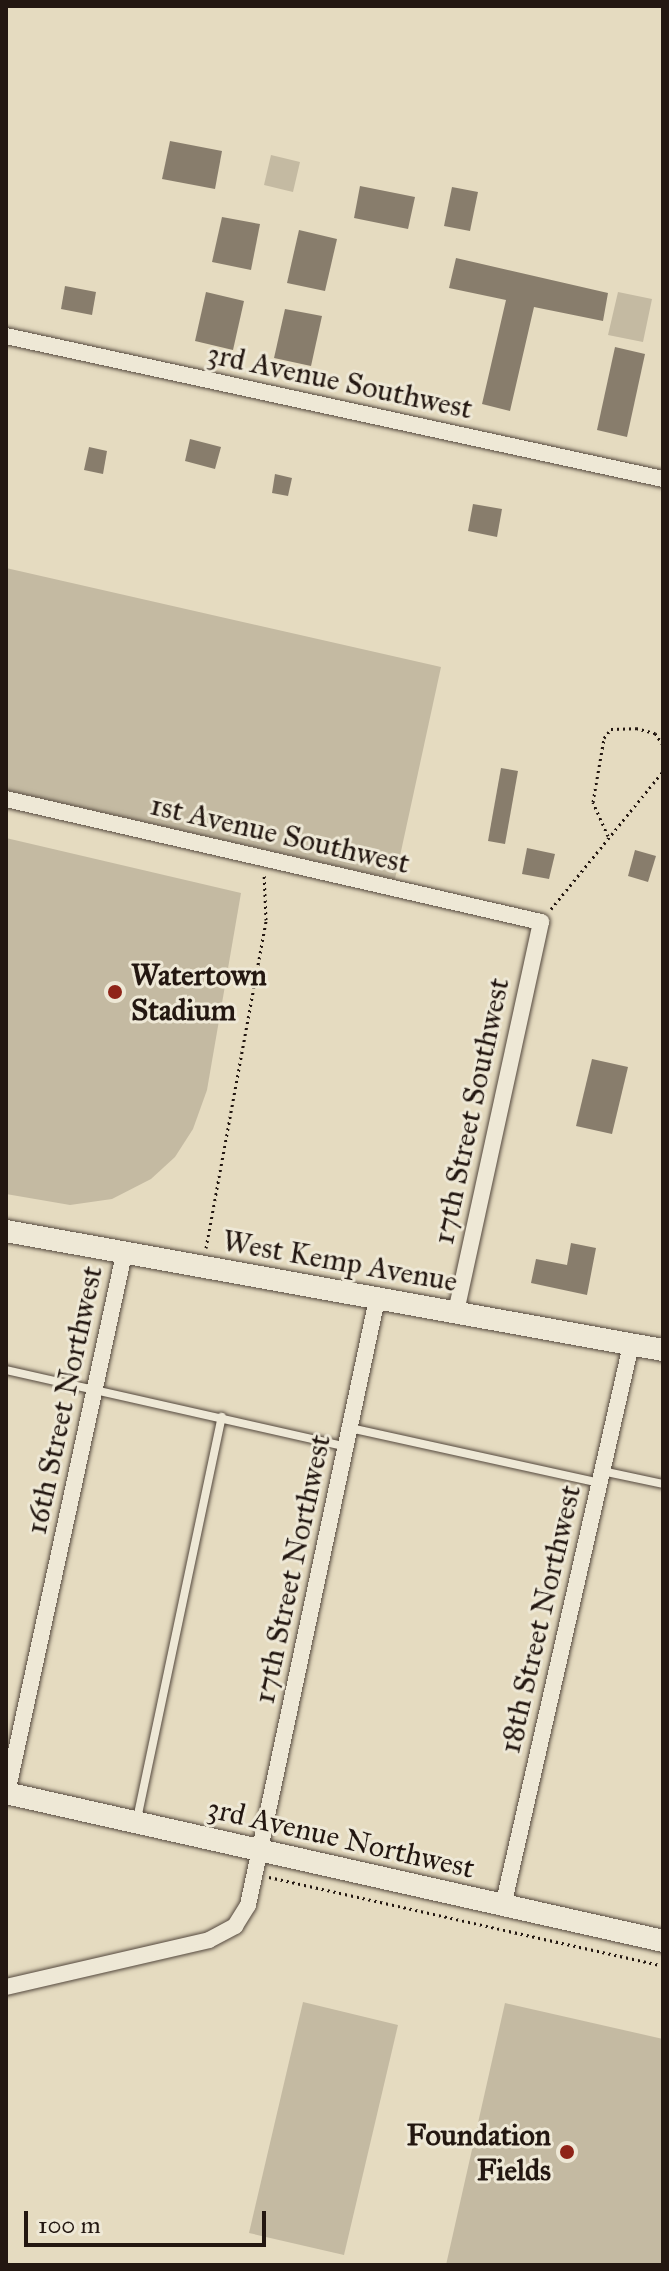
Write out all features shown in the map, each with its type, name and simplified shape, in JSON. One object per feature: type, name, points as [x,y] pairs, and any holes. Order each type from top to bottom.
[{"type":"street","name":"3rd Avenue Southwest","points":[[6,336],[663,479]]},
{"type":"street","name":"1st Avenue Southwest","points":[[6,799],[541,922]]},
{"type":"street","name":"17th Street Southwest","points":[[456,1312],[541,922]]},
{"type":"street","name":"West Kemp Avenue","points":[[6,1231],[663,1350]]},
{"type":"street","name":"16th Street Northwest","points":[[6,1793],[124,1254]]},
{"type":"street","name":"17th Street Northwest","points":[[6,1987],[209,1940],[235,1926],[248,1905],[377,1299]]},
{"type":"street","name":"18th Street Northwest","points":[[503,1906],[631,1345]]},
{"type":"street","name":"3rd Avenue Northwest","points":[[6,1793],[663,1941]]},
{"type":"lane","points":[[6,1370],[347,1447]]},
{"type":"lane","points":[[137,1822],[222,1417]]},
{"type":"lane","points":[[350,1428],[601,1477],[663,1484]]},
{"type":"path","points":[[608,836],[593,802],[604,738],[611,729],[636,728],[655,733],[663,745]]},
{"type":"path","points":[[541,922],[663,771]]},
{"type":"path","points":[[203,1267],[266,920],[261,859]]},
{"type":"path","points":[[256,1875],[663,1966]]},
{"type":"shaded area","points":[[271,155],[300,162],[293,192],[264,185]]},
{"type":"shaded area","points":[[618,292],[652,299],[643,342],[608,335]]},
{"type":"shaded area","points":[[6,568],[441,667],[395,879],[6,790]]},
{"type":"shaded area","name":"Watertown Stadium","points":[[6,838],[241,893],[207,1090],[193,1129],[175,1157],[151,1179],[112,1199],[70,1205],[6,1194]]},
{"type":"shaded area","points":[[303,2002],[398,2025],[344,2255],[249,2233]]},
{"type":"shaded area","name":"Foundation Fields","points":[[505,2003],[663,2039],[663,2265],[446,2265]]},
{"type":"building","points":[[170,141],[222,151],[215,189],[162,179]]},
{"type":"building","points":[[360,186],[415,197],[408,229],[354,218]]},
{"type":"building","points":[[452,187],[478,192],[470,231],[444,226]]},
{"type":"building","points":[[222,217],[260,224],[251,270],[212,262]]},
{"type":"building","points":[[299,230],[337,239],[325,291],[287,283]]},
{"type":"building","points":[[456,258],[608,293],[603,321],[534,307],[510,411],[482,404],[506,300],[449,288]]},
{"type":"building","points":[[65,286],[96,292],[92,315],[61,309]]},
{"type":"building","points":[[206,292],[244,301],[233,350],[195,341]]},
{"type":"building","points":[[285,309],[322,316],[311,366],[274,358]]},
{"type":"building","points":[[615,347],[645,354],[627,437],[597,430]]},
{"type":"building","points":[[190,439],[221,447],[215,469],[185,461]]},
{"type":"building","points":[[89,447],[107,451],[103,474],[84,470]]},
{"type":"building","points":[[275,474],[292,478],[288,496],[272,493]]},
{"type":"building","points":[[473,504],[502,509],[497,537],[468,531]]},
{"type":"building","points":[[501,768],[518,771],[505,844],[488,841]]},
{"type":"building","points":[[527,848],[555,854],[549,879],[522,874]]},
{"type":"building","points":[[635,850],[656,856],[648,882],[628,876]]},
{"type":"building","points":[[592,1059],[628,1067],[612,1134],[576,1126]]},
{"type":"building","points":[[571,1243],[596,1248],[587,1295],[531,1283],[536,1259],[567,1265]]},
{"type":"place","name":"Watertown Stadium","points":[[115,992]]},
{"type":"place","name":"Foundation Fields","points":[[567,2152]]}]
